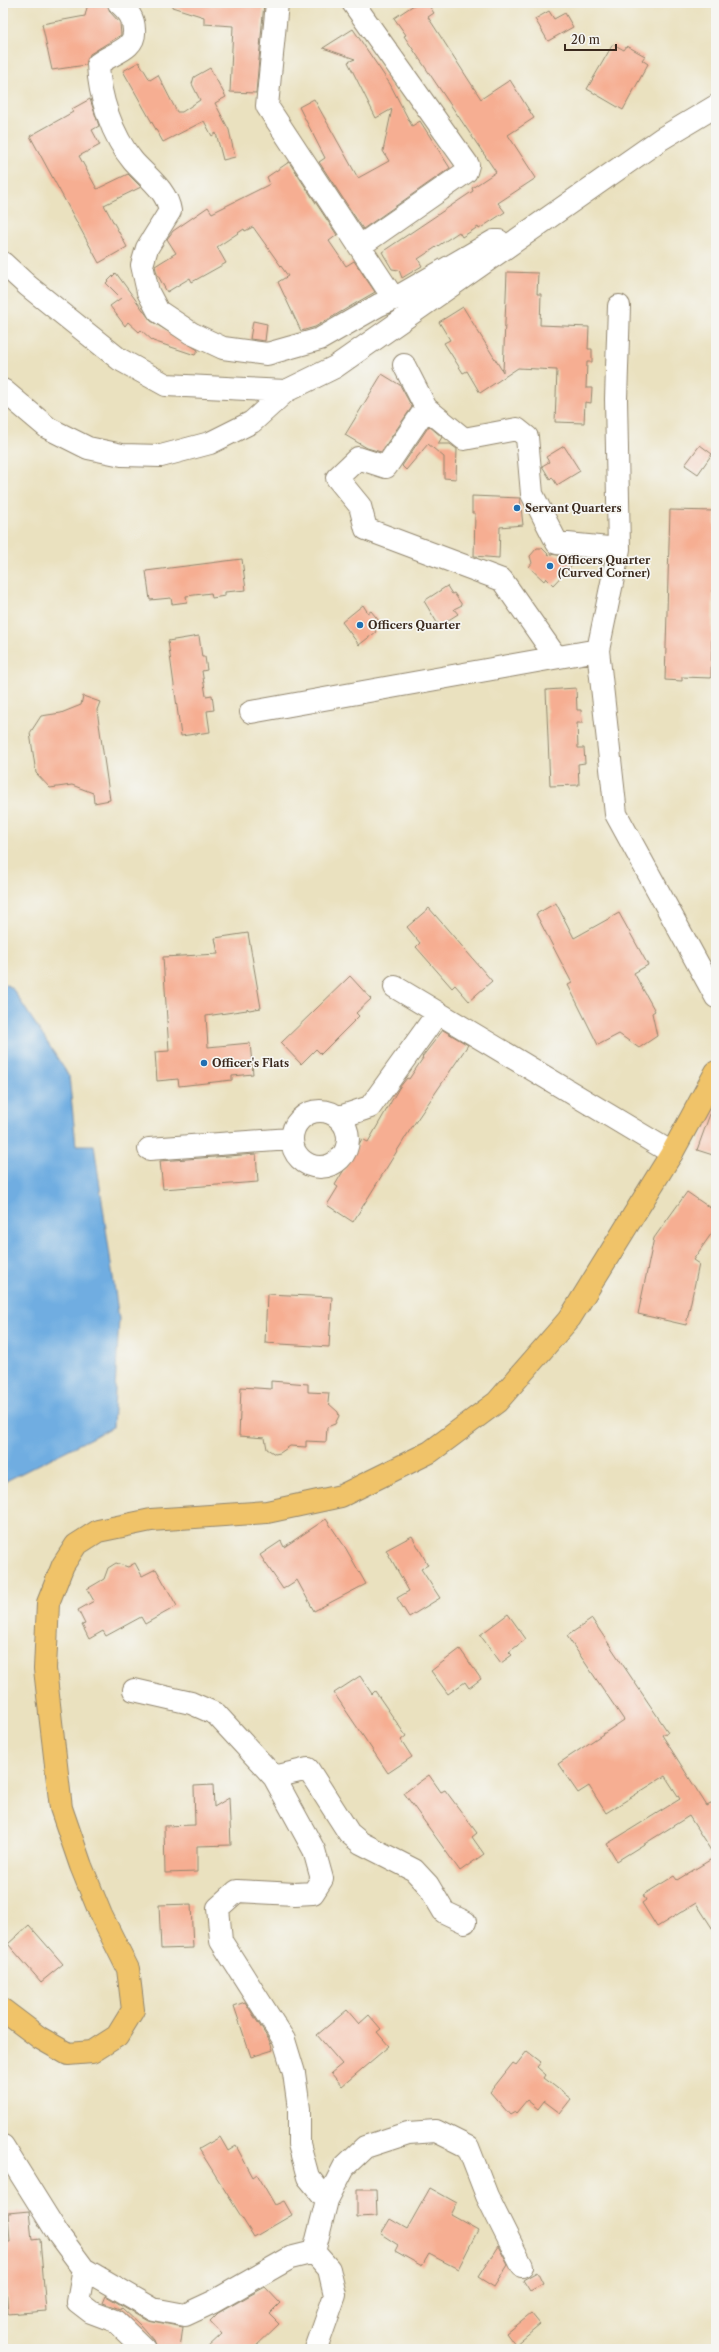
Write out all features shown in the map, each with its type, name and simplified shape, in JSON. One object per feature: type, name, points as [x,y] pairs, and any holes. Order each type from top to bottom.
[{"type":"main road","points":[[3,2010],[40,2038],[68,2054],[92,2052],[117,2036],[133,2010],[128,1969],[86,1880],[61,1808],[52,1738],[45,1669],[48,1603],[62,1565],[76,1545],[98,1531],[150,1520],[266,1512],[341,1496],[430,1452],[497,1402],[570,1318],[672,1153],[716,1072]]},
{"type":"street","points":[[120,3],[129,12],[134,24],[135,36],[132,43],[98,64],[99,82],[118,137],[132,159],[169,200],[170,211],[147,248],[142,265],[148,292],[158,311],[191,333],[223,348],[267,354],[320,339],[379,305],[394,299],[494,241],[518,240]]},
{"type":"street","points":[[277,3],[267,106],[394,299]]},
{"type":"street","points":[[354,3],[468,165],[466,172],[360,246]]},
{"type":"street","points":[[3,390],[48,428],[88,448],[122,455],[161,456],[210,443],[252,422],[286,391],[335,367],[661,139],[716,106]]},
{"type":"street","points":[[3,263],[28,286],[120,359],[166,385],[286,391]]},
{"type":"street","points":[[619,306],[616,399],[619,549],[598,650],[616,814],[716,998]]},
{"type":"street","points":[[404,365],[426,408],[464,439],[517,429],[527,437],[532,494],[557,543],[619,549]]},
{"type":"street","points":[[426,408],[386,467],[358,458],[337,478],[360,506],[366,529],[502,580],[556,656]]},
{"type":"street","points":[[251,712],[556,656],[598,650]]},
{"type":"street","points":[[395,987],[437,1014],[672,1153]]},
{"type":"street","points":[[340,1117],[350,1138],[342,1159],[321,1168],[300,1160],[290,1139],[298,1118],[319,1109],[340,1117],[370,1107],[437,1014]]},
{"type":"street","points":[[149,1149],[290,1139]]},
{"type":"street","points":[[134,1690],[191,1703],[216,1714],[274,1777],[314,1850],[322,1879],[313,1893],[295,1894],[237,1891],[218,1908],[221,1941],[284,2040],[294,2073],[299,2109],[299,2144],[308,2178],[327,2200]]},
{"type":"street","points":[[274,1777],[308,1769],[349,1833],[361,1843],[414,1870],[428,1885],[444,1912],[465,1922]]},
{"type":"street","points":[[314,2252],[327,2200],[344,2167],[365,2147],[408,2134],[436,2131],[468,2147],[487,2196],[522,2266]]},
{"type":"street","points":[[3,2146],[58,2234],[84,2269],[153,2309],[184,2314],[214,2302],[290,2258],[314,2252]]},
{"type":"street","points":[[314,2252],[329,2269],[335,2295],[316,2349]]},
{"type":"street","points":[[84,2269],[78,2302],[91,2312],[115,2321],[144,2349]]},
{"type":"water","points":[[3,983],[12,988],[69,1076],[76,1145],[94,1145],[119,1319],[113,1427],[6,1481],[3,1487]]},
{"type":"building","points":[[88,3],[107,3],[110,12],[120,23],[121,35],[90,54],[86,65],[52,70],[42,24],[85,16]]},
{"type":"building","points":[[173,3],[234,6],[235,3],[264,3],[256,93],[230,92],[233,26],[204,24],[204,17],[172,7]]},
{"type":"building","points":[[417,3],[427,3],[434,13],[428,17],[481,99],[510,80],[534,118],[508,135],[536,178],[498,203],[505,212],[479,229],[478,227],[462,237],[459,232],[418,259],[422,266],[402,278],[399,270],[392,269],[382,252],[473,191],[472,188],[496,172],[404,36],[406,35],[394,18]]},
{"type":"building","points":[[549,11],[554,19],[565,13],[573,27],[548,41],[535,19]]},
{"type":"building","points":[[353,29],[390,84],[412,126],[420,121],[450,168],[363,229],[319,162],[325,158],[299,107],[314,99],[358,178],[389,161],[383,151],[392,109],[376,118],[348,62],[355,59],[323,48]]},
{"type":"building","points":[[613,44],[624,50],[627,46],[645,56],[642,60],[648,64],[623,110],[587,89]]},
{"type":"building","points":[[139,62],[150,80],[158,75],[177,112],[182,112],[200,100],[192,84],[194,77],[210,68],[226,97],[215,103],[229,130],[235,157],[223,160],[216,133],[212,136],[204,121],[163,142],[123,71]]},
{"type":"building","points":[[90,99],[99,126],[92,130],[100,145],[79,156],[97,189],[128,174],[141,187],[104,205],[127,247],[99,263],[30,136],[73,112],[72,109]]},
{"type":"building","points":[[289,162],[337,235],[329,241],[346,266],[354,261],[375,292],[315,327],[301,331],[278,282],[288,276],[253,227],[245,231],[244,229],[217,247],[226,263],[192,282],[190,278],[167,292],[157,274],[155,266],[176,253],[167,239],[173,231],[208,207],[212,213],[270,184],[267,177]]},
{"type":"building","points":[[507,272],[538,273],[537,294],[541,294],[540,325],[589,327],[588,349],[592,349],[592,362],[587,362],[586,388],[592,388],[591,403],[585,402],[584,423],[555,422],[557,370],[518,368],[480,393],[467,371],[463,373],[444,343],[450,340],[439,322],[463,307],[503,372]]},
{"type":"building","points":[[116,273],[151,321],[198,350],[195,355],[153,341],[141,330],[139,332],[128,322],[125,326],[110,306],[121,298],[106,283]]},
{"type":"building","points":[[253,321],[267,324],[265,341],[250,339]]},
{"type":"building","points":[[382,374],[400,385],[412,407],[381,452],[367,448],[345,435]]},
{"type":"building","points":[[429,426],[442,437],[438,444],[450,444],[457,449],[456,479],[444,478],[444,457],[428,444],[406,470],[402,466]]},
{"type":"building","points":[[700,445],[712,454],[698,474],[685,465]]},
{"type":"building","points":[[564,446],[580,471],[557,485],[552,477],[550,479],[542,466],[549,462],[546,457]]},
{"type":"building","points":[[472,496],[520,498],[523,525],[500,527],[499,558],[474,556],[475,513],[472,513]]},
{"type":"building","points":[[670,510],[715,511],[711,678],[682,677],[682,681],[665,680]]},
{"type":"building","name":"Officers Quarter (Curved Corner)","points":[[537,548],[542,548],[549,555],[563,556],[572,565],[553,585],[546,578],[544,581],[529,567],[532,563],[530,556]]},
{"type":"building","points":[[242,559],[246,590],[225,592],[225,596],[212,598],[211,593],[186,596],[187,602],[172,604],[171,598],[150,600],[146,571]]},
{"type":"building","name":"Officers Quarter","points":[[447,586],[462,605],[454,609],[458,614],[439,626],[424,601]]},
{"type":"building","name":"Officers Quarter","points":[[363,605],[368,613],[371,611],[380,622],[373,627],[376,632],[359,645],[342,622]]},
{"type":"building","points":[[199,636],[202,657],[205,657],[207,670],[202,671],[206,696],[212,695],[214,710],[207,711],[210,732],[181,736],[168,641]]},
{"type":"building","points":[[576,688],[577,710],[581,710],[582,723],[577,723],[578,748],[584,748],[585,763],[578,764],[579,785],[550,786],[546,690]]},
{"type":"building","points":[[83,696],[100,702],[97,710],[110,800],[94,803],[93,793],[72,785],[50,788],[36,773],[30,733],[41,716],[61,713],[81,705]]},
{"type":"building","points":[[556,903],[574,938],[619,913],[648,965],[634,973],[655,1011],[652,1013],[657,1036],[639,1048],[619,1034],[598,1045],[568,985],[572,983],[536,914]]},
{"type":"building","points":[[429,908],[492,981],[469,1001],[455,985],[452,988],[416,947],[420,943],[407,927]]},
{"type":"building","points":[[248,933],[261,1008],[249,1010],[247,1008],[247,1010],[206,1016],[208,1047],[250,1043],[253,1074],[232,1076],[232,1080],[179,1086],[178,1079],[157,1081],[155,1052],[169,1051],[163,957],[218,954],[215,938]]},
{"type":"building","name":"Officer's Flats","points":[[350,976],[371,999],[356,1013],[359,1016],[321,1054],[316,1049],[301,1064],[281,1043]]},
{"type":"building","points":[[443,1030],[468,1045],[410,1130],[353,1222],[327,1205],[338,1187],[335,1185],[362,1139],[368,1142],[399,1088],[407,1078],[409,1079],[423,1058],[422,1057]]},
{"type":"building","points":[[714,1103],[716,1103],[716,1156],[697,1150]]},
{"type":"building","points":[[256,1154],[258,1182],[163,1189],[160,1161]]},
{"type":"building","points":[[687,1192],[716,1212],[716,1227],[693,1260],[699,1264],[686,1325],[638,1314],[654,1238]]},
{"type":"building","points":[[267,1294],[332,1297],[329,1347],[265,1343]]},
{"type":"building","points":[[271,1381],[308,1384],[308,1392],[329,1393],[328,1403],[338,1412],[339,1416],[335,1424],[327,1427],[326,1442],[306,1441],[306,1447],[290,1446],[280,1453],[275,1454],[267,1449],[265,1438],[239,1436],[241,1387],[271,1389]]},
{"type":"building","points":[[326,1519],[345,1547],[366,1584],[314,1611],[297,1580],[283,1589],[260,1555],[281,1541],[284,1547]]},
{"type":"building","points":[[412,1536],[428,1565],[421,1569],[440,1598],[409,1617],[397,1598],[409,1591],[386,1550]]},
{"type":"building","points":[[116,1563],[128,1567],[135,1563],[142,1576],[156,1569],[177,1606],[145,1624],[141,1617],[106,1636],[103,1631],[89,1639],[82,1625],[85,1624],[78,1610],[94,1601],[87,1589],[104,1579],[108,1568]]},
{"type":"building","points":[[508,1614],[526,1639],[509,1652],[512,1655],[501,1663],[480,1635]]},
{"type":"building","points":[[592,1619],[668,1732],[662,1735],[707,1806],[716,1801],[716,1934],[696,1903],[657,1927],[642,1903],[646,1900],[643,1895],[674,1876],[677,1880],[715,1857],[689,1816],[617,1861],[607,1844],[680,1799],[665,1776],[606,1813],[589,1786],[578,1793],[558,1764],[624,1720],[567,1636]]},
{"type":"building","points":[[460,1649],[481,1679],[469,1688],[465,1682],[448,1694],[431,1671]]},
{"type":"building","points":[[360,1676],[372,1694],[375,1691],[406,1736],[401,1740],[412,1757],[388,1773],[334,1693]]},
{"type":"building","points":[[429,1775],[441,1792],[445,1790],[477,1833],[472,1837],[484,1854],[460,1871],[404,1793]]},
{"type":"building","points":[[213,1785],[214,1807],[229,1798],[231,1845],[197,1846],[197,1872],[165,1873],[164,1826],[195,1825],[194,1786]]},
{"type":"building","points":[[191,1904],[193,1948],[161,1949],[159,1905]]},
{"type":"building","points":[[29,1925],[63,1964],[41,1982],[8,1944]]},
{"type":"building","points":[[245,2002],[269,2040],[273,2050],[251,2057],[234,2006]]},
{"type":"building","points":[[347,2010],[359,2024],[369,2015],[381,2029],[377,2032],[389,2046],[342,2086],[331,2073],[342,2064],[317,2035]]},
{"type":"building","points":[[527,2051],[541,2062],[537,2067],[546,2075],[544,2078],[571,2099],[560,2113],[544,2101],[538,2109],[527,2100],[516,2113],[515,2112],[510,2115],[490,2092],[513,2063],[516,2065]]},
{"type":"building","points":[[220,2137],[228,2151],[236,2146],[253,2177],[257,2174],[275,2205],[284,2201],[292,2215],[254,2237],[199,2149]]},
{"type":"building","points":[[430,2188],[457,2203],[451,2215],[478,2230],[458,2269],[429,2254],[422,2266],[395,2251],[398,2245],[381,2234],[390,2219],[407,2229]]},
{"type":"building","points":[[357,2189],[376,2189],[377,2216],[357,2217]]},
{"type":"building","points":[[29,2211],[32,2240],[40,2239],[46,2311],[8,2314],[3,2242],[10,2242],[8,2213]]},
{"type":"building","points":[[498,2246],[508,2265],[494,2287],[478,2277]]},
{"type":"building","points":[[537,2272],[543,2284],[530,2291],[523,2280]]},
{"type":"building","points":[[265,2287],[280,2303],[269,2314],[279,2324],[253,2349],[206,2349],[222,2334],[210,2321],[218,2313]]},
{"type":"building","points":[[106,2296],[147,2320],[183,2327],[180,2349],[156,2348],[153,2340],[121,2307],[120,2309],[103,2303]]},
{"type":"building","points":[[531,2313],[540,2324],[515,2345],[506,2333]]},
{"type":"place","name":"Servant Quarters","points":[[517,508]]},
{"type":"place","name":"Officers Quarter (Curved Corner)","points":[[550,566]]},
{"type":"place","name":"Officers Quarter","points":[[360,625]]},
{"type":"place","name":"Officer's Flats","points":[[204,1063]]}]
